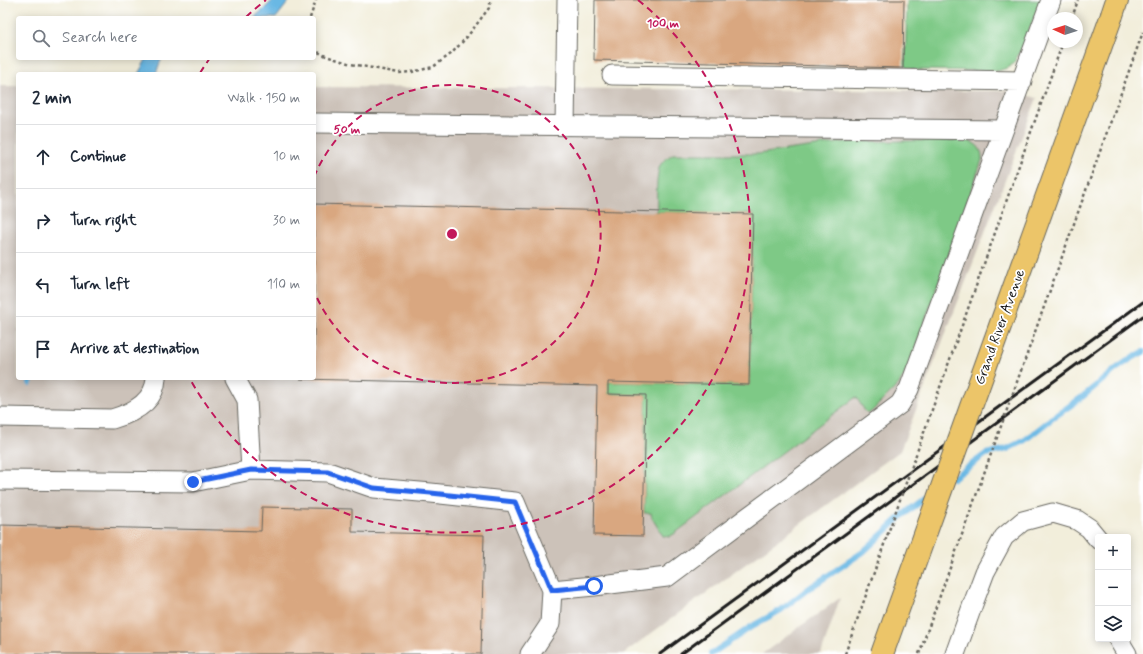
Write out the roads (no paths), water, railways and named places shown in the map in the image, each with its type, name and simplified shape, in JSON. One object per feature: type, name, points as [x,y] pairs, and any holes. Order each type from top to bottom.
[{"type":"main road","name":"Grand River Avenue","points":[[882,654],[1115,8]]},
{"type":"street","points":[[565,126],[567,0]]},
{"type":"street","points":[[552,590],[667,577],[900,404],[909,389],[1051,0]]},
{"type":"street","points":[[612,75],[1022,81]]},
{"type":"street","points":[[316,123],[1003,130]]},
{"type":"street","points":[[0,417],[112,419],[126,415],[139,408],[149,398],[156,384],[156,380]]},
{"type":"street","points":[[236,380],[247,400],[251,470]]},
{"type":"street","points":[[0,480],[193,482],[251,470],[328,472],[374,488],[515,502],[552,590],[550,624],[530,654]]},
{"type":"street","points":[[954,654],[972,604],[1004,537],[1023,522],[1053,513],[1077,520],[1089,528],[1095,535]]},
{"type":"street","points":[[1120,642],[1127,654]]},
{"type":"water","points":[[273,0],[290,0],[278,16],[256,16]]},
{"type":"water","points":[[146,60],[161,60],[157,72],[139,72]]},
{"type":"waterway","points":[[953,478],[986,454],[1007,449],[1025,440],[1081,398],[1116,369],[1143,352]]},
{"type":"waterway","points":[[711,654],[754,625],[781,610],[808,589],[863,552],[903,515],[932,493]]},
{"type":"railway","points":[[660,654],[1143,302]]},
{"type":"railway","points":[[681,654],[1143,316]]}]
